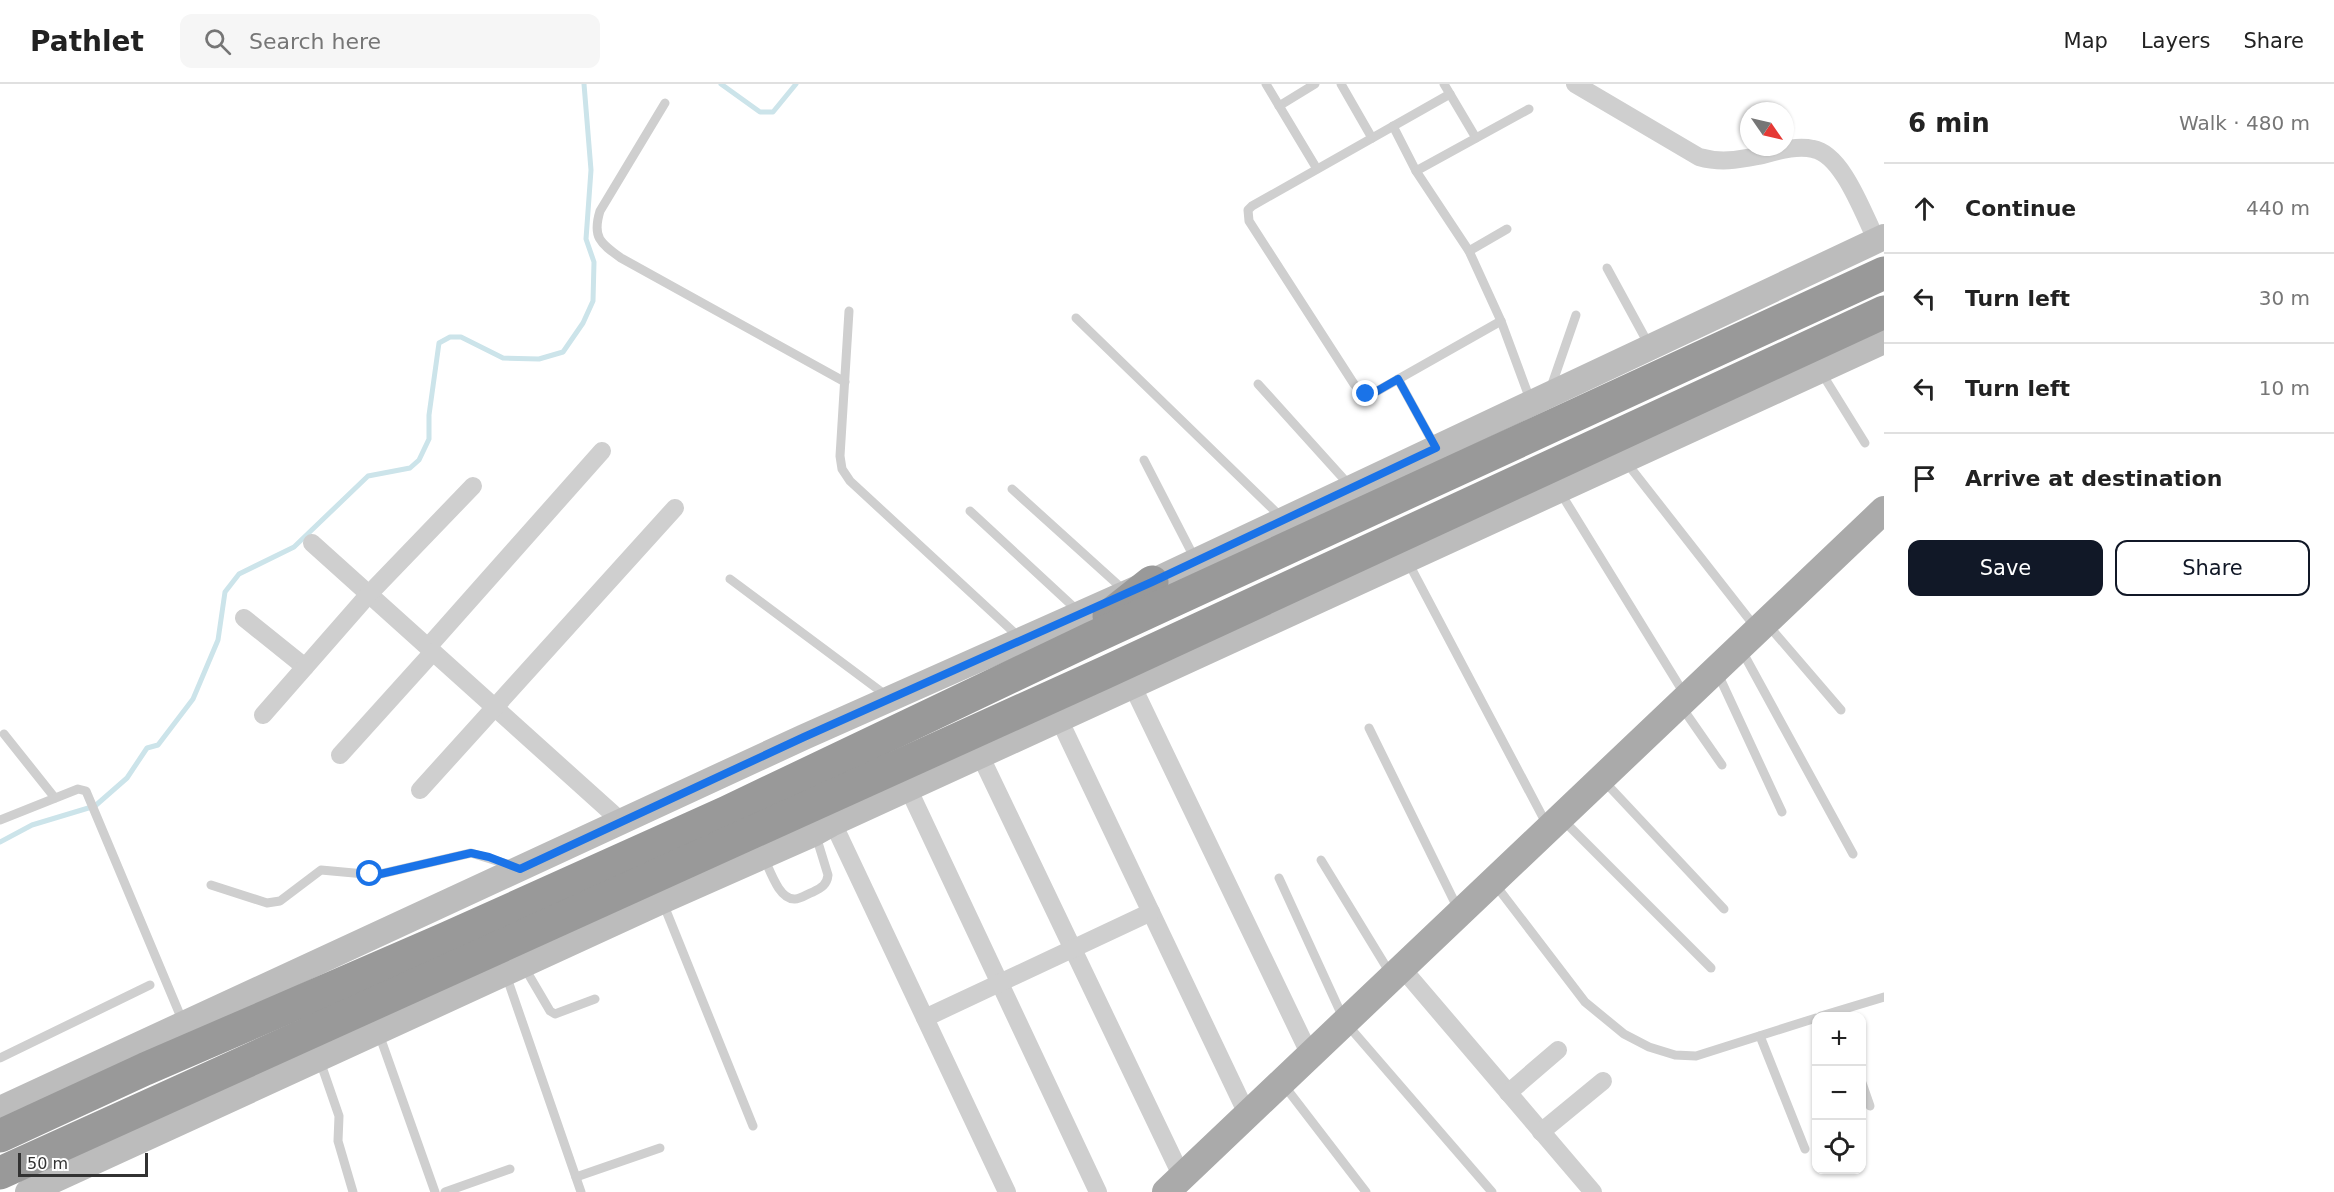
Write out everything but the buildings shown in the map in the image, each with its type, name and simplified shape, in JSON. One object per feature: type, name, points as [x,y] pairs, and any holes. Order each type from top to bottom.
[{"type":"highway","points":[[0,1136],[716,817],[1063,652],[1884,273]]},
{"type":"highway","points":[[0,1173],[1072,688],[1884,312]]},
{"type":"highway","points":[[1063,652],[1140,588]]},
{"type":"highway","points":[[1072,688],[1137,683]]},
{"type":"main road","points":[[1174,1184],[1884,510]]},
{"type":"street","points":[[0,1109],[890,699],[1140,588],[1880,239],[1842,172],[1830,158],[1814,149],[1791,148],[1736,160],[1714,161],[1699,157],[1575,84]]},
{"type":"street","points":[[28,1192],[1884,341]]},
{"type":"street","points":[[340,755],[602,451]]},
{"type":"street","points":[[263,715],[369,594],[473,486]]},
{"type":"street","points":[[420,790],[496,709],[675,508]]},
{"type":"street","points":[[312,543],[622,822]]},
{"type":"street","points":[[244,618],[305,667]]},
{"type":"street","points":[[1137,683],[1310,1055]]},
{"type":"street","points":[[1059,719],[1247,1114]]},
{"type":"street","points":[[980,755],[1072,949],[1174,1184]]},
{"type":"street","points":[[908,788],[1098,1192]]},
{"type":"street","points":[[824,828],[925,1018],[1007,1192]]},
{"type":"street","points":[[925,1018],[1151,912]]},
{"type":"street","points":[[1397,972],[1508,1093],[1593,1192]]},
{"type":"street","points":[[1508,1093],[1558,1050]]},
{"type":"street","points":[[1541,1132],[1604,1081]]},
{"type":"lane","points":[[1266,84],[1317,169]]},
{"type":"lane","points":[[1279,106],[1316,84]]},
{"type":"lane","points":[[1341,84],[1372,138]]},
{"type":"lane","points":[[1444,84],[1476,138]]},
{"type":"lane","points":[[1450,94],[1252,206],[1248,210],[1249,221],[1360,392],[1372,394],[1501,321]]},
{"type":"lane","points":[[665,103],[600,211],[596,225],[598,237],[607,248],[621,258],[845,382]]},
{"type":"lane","points":[[1416,171],[1529,109]]},
{"type":"lane","points":[[1393,126],[1416,171],[1468,251],[1540,400]]},
{"type":"lane","points":[[1468,251],[1507,229]]},
{"type":"lane","points":[[1607,268],[1650,347]]},
{"type":"lane","points":[[849,311],[840,456],[842,469],[850,481],[1022,640]]},
{"type":"lane","points":[[1540,400],[1576,315]]},
{"type":"lane","points":[[1076,318],[1284,520]]},
{"type":"lane","points":[[1820,370],[1865,442]]},
{"type":"lane","points":[[1398,379],[1436,448]]},
{"type":"lane","points":[[1258,384],[1352,488]]},
{"type":"lane","points":[[1144,460],[1197,561]]},
{"type":"lane","points":[[1624,460],[1754,633],[1841,710]]},
{"type":"lane","points":[[1012,489],[1140,588]]},
{"type":"lane","points":[[1559,490],[1722,765]]},
{"type":"lane","points":[[970,510],[1082,614]]},
{"type":"lane","points":[[1407,560],[1554,823],[1711,968]]},
{"type":"lane","points":[[730,579],[890,699]]},
{"type":"lane","points":[[1754,633],[1853,854]]},
{"type":"lane","points":[[1716,669],[1782,812]]},
{"type":"lane","points":[[1369,728],[1460,913]]},
{"type":"lane","points":[[4,734],[55,798]]},
{"type":"lane","points":[[1601,778],[1724,909]]},
{"type":"lane","points":[[0,819],[78,789],[82,789],[88,795],[185,1025]]},
{"type":"lane","points":[[763,856],[782,894],[789,898],[796,899],[823,887],[828,875],[824,828]]},
{"type":"lane","points":[[211,885],[267,903],[274,903],[280,901],[321,870],[376,875],[471,853],[520,869]]},
{"type":"lane","points":[[1321,860],[1397,972]]},
{"type":"lane","points":[[1279,878],[1345,1022],[1492,1192]]},
{"type":"lane","points":[[1493,881],[1585,1002],[1624,1034],[1649,1047],[1675,1055],[1696,1056],[1812,1019]]},
{"type":"lane","points":[[662,901],[753,1126]]},
{"type":"lane","points":[[514,969],[555,1014],[596,999]]},
{"type":"lane","points":[[514,969],[581,1192]]},
{"type":"lane","points":[[0,1058],[150,985]]},
{"type":"lane","points":[[1843,1012],[1884,997]]},
{"type":"lane","points":[[378,1032],[435,1192]]},
{"type":"lane","points":[[1760,1036],[1805,1149]]},
{"type":"lane","points":[[319,1059],[339,1116],[338,1141],[353,1192]]},
{"type":"lane","points":[[1282,1082],[1366,1192]]},
{"type":"lane","points":[[1866,1094],[1870,1106]]},
{"type":"lane","points":[[576,1177],[660,1148]]},
{"type":"lane","points":[[445,1192],[510,1169]]},
{"type":"waterway","points":[[0,842],[32,825],[95,806],[127,778],[147,748],[158,745],[193,699],[218,640],[225,592],[239,574],[294,547],[368,476],[410,468],[419,460],[429,439],[429,415],[439,343],[450,337],[461,337],[503,358],[539,359],[563,352],[583,323],[593,301],[594,262],[586,239],[591,170],[584,84]]},
{"type":"waterway","points":[[721,84],[760,112],[773,112],[796,84]]},
{"type":"route","points":[[370,874],[376,875],[471,853],[520,869],[804,737],[1152,582],[1436,448],[1398,379],[1372,394],[1366,394]]}]
